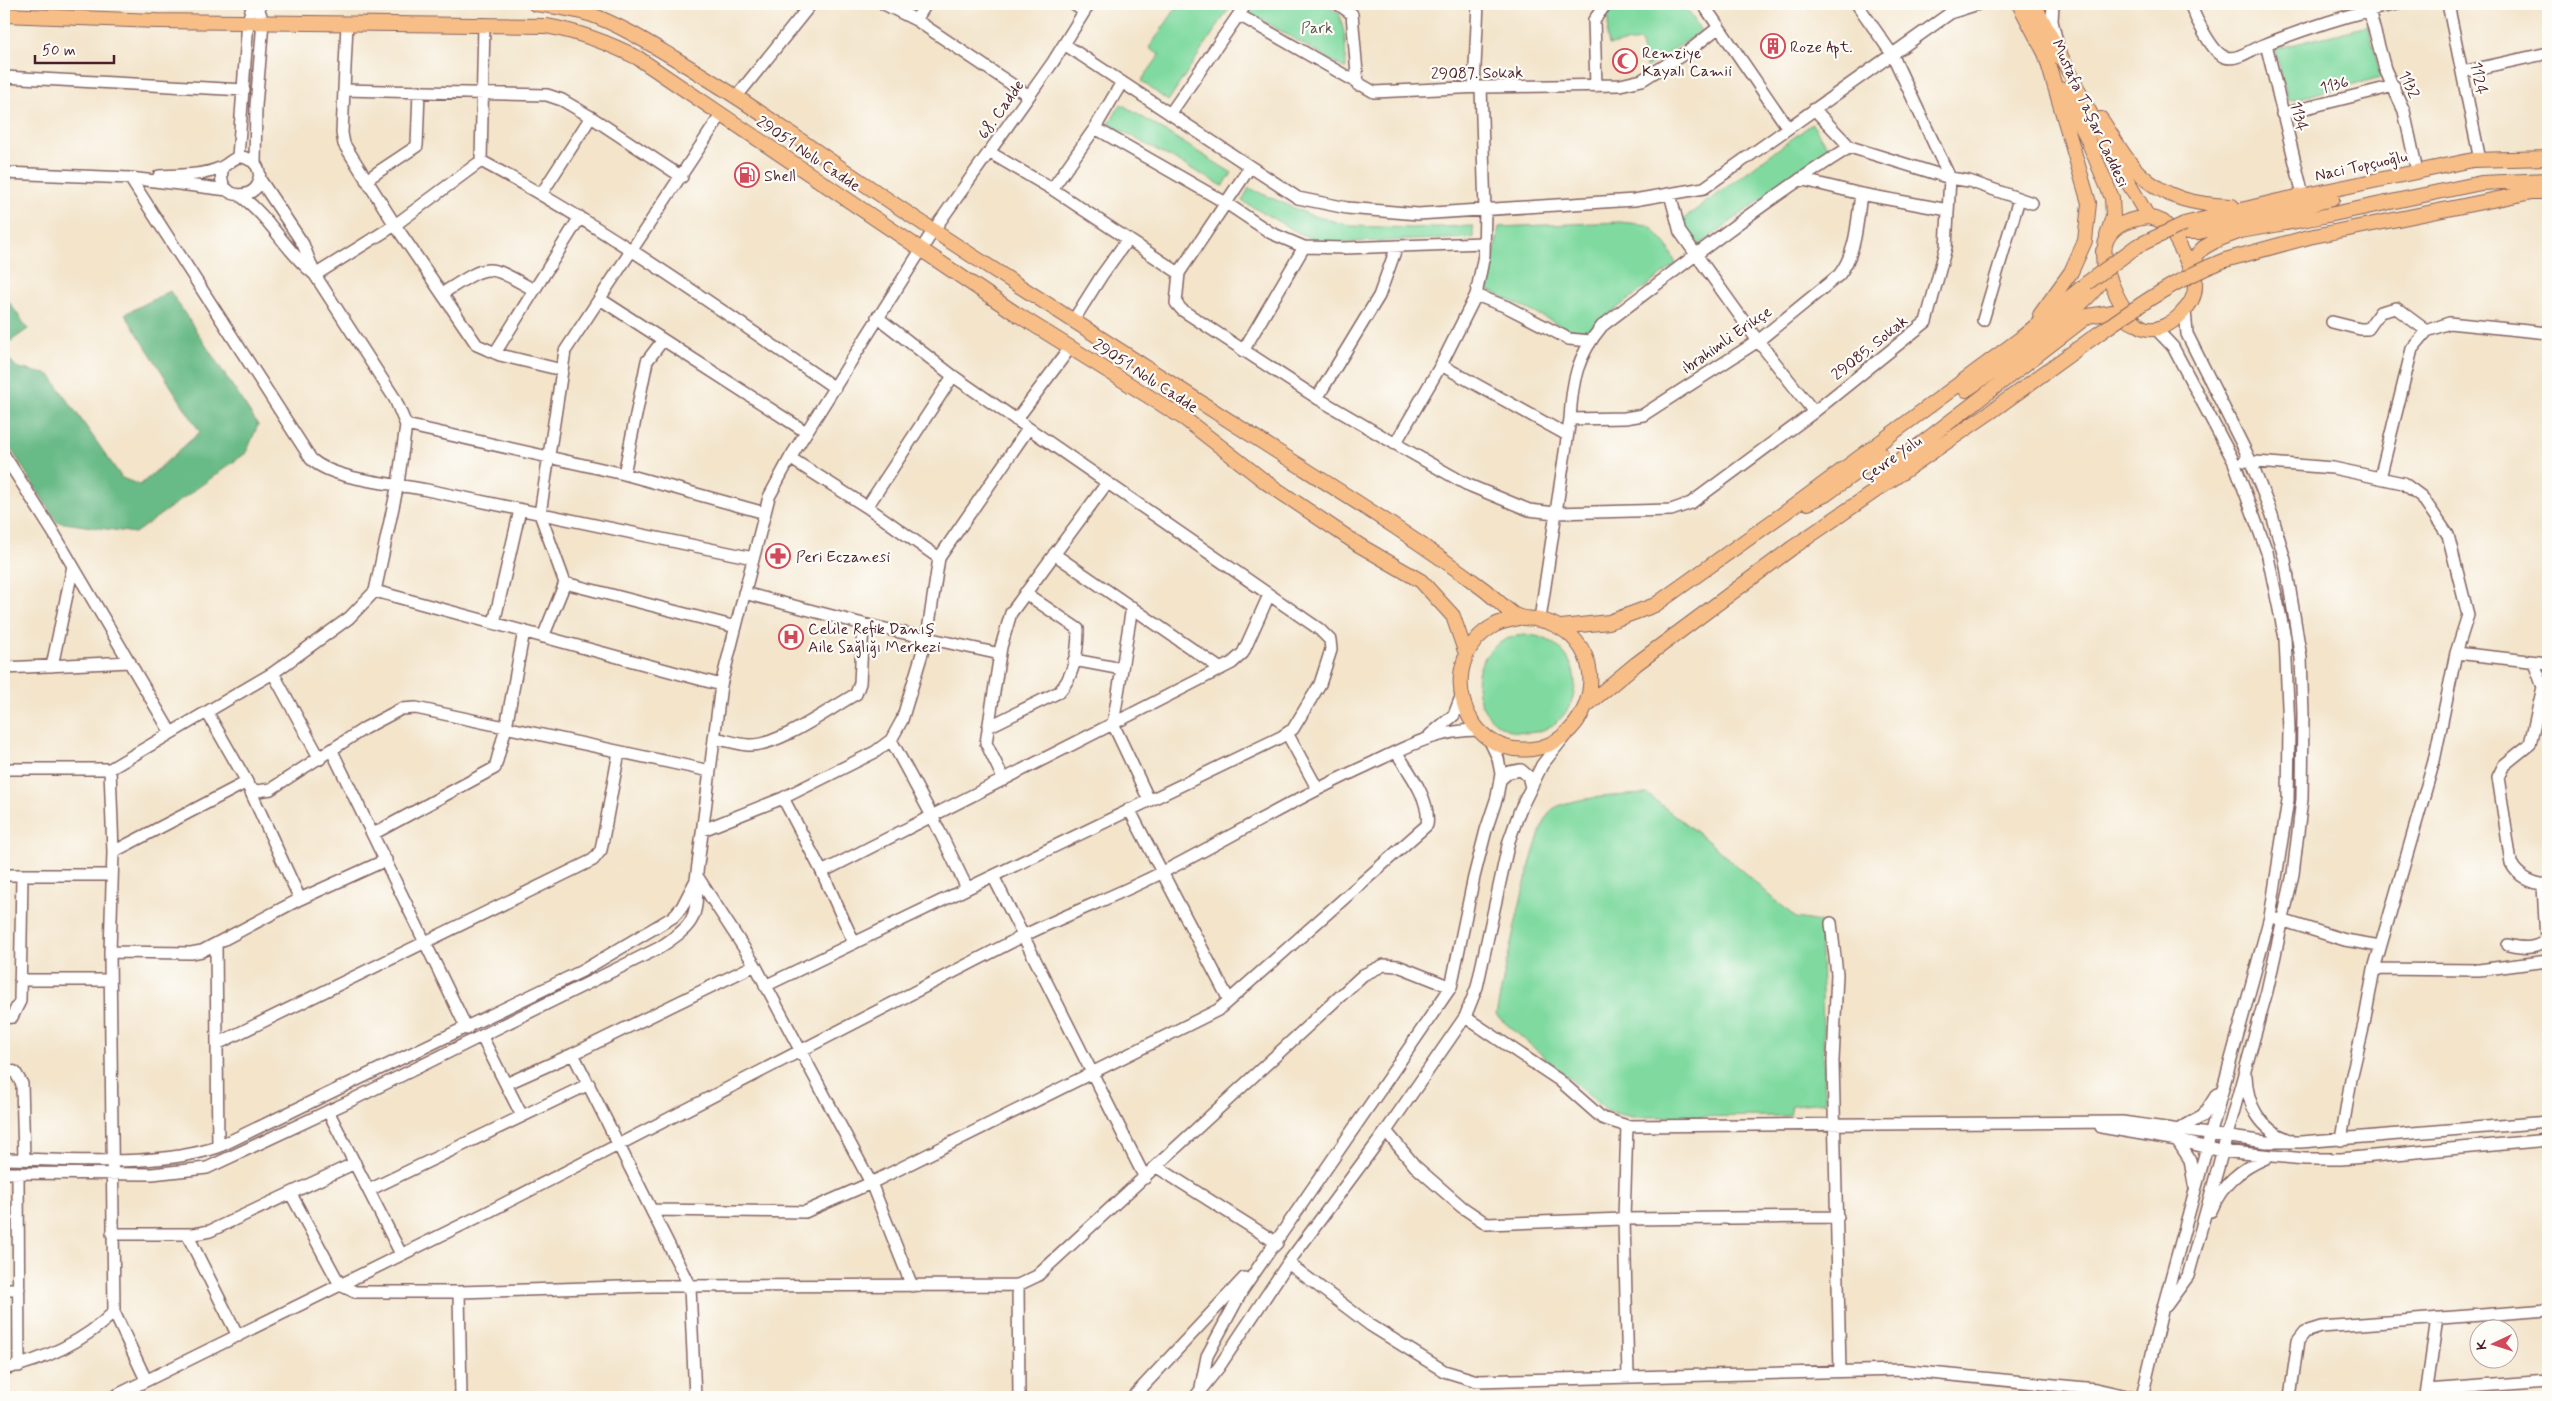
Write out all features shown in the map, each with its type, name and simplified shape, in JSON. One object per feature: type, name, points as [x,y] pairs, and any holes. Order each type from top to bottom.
[{"type":"main road","name":"29051 Nolu Cadde","points":[[540,4],[590,15],[645,41],[737,96],[933,231],[1386,522],[1484,589],[1518,618]]},
{"type":"main road","name":"Mustafa Taşar Caddesi","points":[[1779,516],[1826,495],[2050,329],[2089,298],[2102,279],[2105,246],[2112,216],[2112,198],[2087,138],[2019,4]]},
{"type":"main road","name":"Mustafa Taşar Caddesi","points":[[2034,4],[2119,168],[2148,217]]},
{"type":"main road","name":"29051 Nolu Cadde","points":[[4,15],[156,21],[546,26],[592,36],[638,58],[1070,348],[1185,419],[1267,483],[1359,545],[1421,582],[1453,616],[1466,654]]},
{"type":"main road","points":[[2028,332],[2071,272],[2084,241],[2089,203],[2045,53]]},
{"type":"main road","points":[[2075,84],[2138,173],[2168,196],[2209,206],[2253,206]]},
{"type":"main road","points":[[2135,324],[2121,303],[2110,281],[2105,246],[2112,231],[2128,220],[2148,217],[2163,223],[2175,232],[2199,232],[2398,183],[2472,169],[2510,158]]},
{"type":"main road","name":"Naci Topçuoğlu","points":[[2184,224],[2253,206],[2417,171],[2480,160],[2548,158]]},
{"type":"main road","points":[[1746,583],[1807,531],[2088,316],[2112,312],[2147,329],[2155,328],[2177,319],[2193,296],[2196,256],[2203,248],[2217,240],[2241,231],[2319,217],[2481,183],[2548,180]]},
{"type":"main road","name":"Çevre Yolu","points":[[1588,704],[1622,674],[1792,548],[1989,413],[2098,334],[2170,285],[2194,272],[2225,260],[2325,233],[2532,192],[2548,192]]},
{"type":"main road","points":[[2163,223],[2178,244],[2195,286]]},
{"type":"main road","name":"Çevre Yolu","points":[[1560,628],[1609,622],[1655,604],[1779,516],[2028,332],[2087,283],[2138,246],[2184,224]]},
{"type":"main road","points":[[1518,618],[1540,619],[1560,628],[1577,642],[1588,661],[1592,682],[1588,704],[1564,737],[1547,746],[1527,750],[1507,748],[1484,735],[1467,715],[1461,697],[1460,675],[1466,654],[1479,636],[1491,628],[1518,618]]},
{"type":"street","points":[[238,157],[248,21],[253,4]]},
{"type":"street","points":[[4,770],[110,769],[273,673],[349,618],[375,591],[398,484],[406,425],[395,399],[315,275],[303,244],[259,178],[255,164],[256,106],[263,22],[257,4]]},
{"type":"street","points":[[737,96],[811,4]]},
{"type":"street","points":[[884,4],[916,20],[1029,96]]},
{"type":"street","points":[[916,20],[926,4]]},
{"type":"street","points":[[1073,4],[1086,7]]},
{"type":"street","points":[[1170,114],[1246,4]]},
{"type":"street","points":[[1338,4],[1352,14],[1358,85]]},
{"type":"street","points":[[1395,444],[1441,365],[1476,295],[1484,243],[1485,210],[1477,87],[1478,4]]},
{"type":"street","points":[[1596,86],[1594,20],[1606,4]]},
{"type":"street","points":[[1703,4],[1788,128]]},
{"type":"street","name":"29085. Sokak","points":[[1179,273],[1176,303],[1182,310],[1317,398],[1466,484],[1530,510],[1555,513],[1671,510],[1691,503],[1814,412],[1926,322],[1946,247],[1950,178],[1892,54],[1857,4]]},
{"type":"street","points":[[1064,44],[1298,198],[1347,208],[1418,214],[1634,200],[1704,188],[1949,14],[1960,4]]},
{"type":"street","points":[[1949,14],[1978,4]]},
{"type":"street","points":[[2052,4],[2052,21],[2061,56]]},
{"type":"street","points":[[2190,4],[2216,52],[2226,58],[2238,57],[2266,44],[2369,10],[2397,4]]},
{"type":"street","name":"1124","points":[[2448,4],[2480,160]]},
{"type":"street","name":"68. Cadde","points":[[696,878],[721,685],[769,497],[790,458],[835,388],[877,317],[933,231],[1029,96],[1086,7]]},
{"type":"street","name":"1132","points":[[2369,10],[2385,69],[2404,111],[2417,171]]},
{"type":"street","name":"29087. Sokak","points":[[1239,15],[1358,85],[1374,92],[1477,87],[1620,85],[1642,80],[1690,50],[1719,27]]},
{"type":"street","points":[[347,24],[344,144],[366,180],[477,344],[495,353],[562,370]]},
{"type":"street","points":[[481,161],[484,24]]},
{"type":"street","name":"1134","points":[[2266,44],[2303,195]]},
{"type":"street","points":[[2462,72],[2548,53]]},
{"type":"street","points":[[4,77],[244,90]]},
{"type":"street","points":[[1052,189],[1095,128],[1122,82]]},
{"type":"street","name":"1136","points":[[2282,114],[2394,86]]},
{"type":"street","points":[[344,90],[547,95],[562,100],[592,117],[682,177]]},
{"type":"street","points":[[366,180],[417,146],[418,91]]},
{"type":"street","points":[[1814,109],[1850,147],[1950,178],[1969,181],[2032,203]]},
{"type":"street","points":[[543,637],[565,583],[540,514],[564,350],[722,115]]},
{"type":"street","points":[[542,194],[592,117]]},
{"type":"street","points":[[1095,128],[1226,203],[1271,233],[1304,246],[1344,248],[1484,243]]},
{"type":"street","points":[[1540,619],[1570,419],[1572,391],[1577,370],[1590,341],[1602,326],[1697,255],[1800,179],[1850,147]]},
{"type":"street","points":[[989,152],[1052,189],[1179,273],[1250,167]]},
{"type":"street","points":[[228,190],[221,180],[223,167],[227,162],[238,157],[245,157],[255,164]]},
{"type":"street","points":[[481,161],[542,194],[633,250],[835,388]]},
{"type":"street","points":[[315,275],[395,225],[481,161]]},
{"type":"street","points":[[130,178],[210,172],[223,167]]},
{"type":"street","points":[[4,173],[130,178],[228,190],[253,204],[268,220],[299,262],[315,275]]},
{"type":"street","points":[[130,178],[311,459],[331,473],[398,484],[753,558]]},
{"type":"street","points":[[239,195],[251,192],[259,178]]},
{"type":"street","points":[[1800,179],[1861,194],[1948,210]]},
{"type":"street","points":[[1670,194],[1680,232],[1758,341],[1814,412]]},
{"type":"street","name":"ibrahimli Erikçe","points":[[1570,419],[1625,418],[1644,415],[1758,341],[1839,275],[1848,263],[1856,234],[1861,194]]},
{"type":"street","points":[[1983,320],[2019,199]]},
{"type":"street","points":[[495,353],[580,217]]},
{"type":"street","points":[[1073,321],[1102,275],[1128,239]]},
{"type":"street","points":[[1243,351],[1304,246]]},
{"type":"street","points":[[1317,398],[1378,296],[1396,246]]},
{"type":"street","points":[[443,293],[476,272],[492,269],[534,290]]},
{"type":"street","points":[[1476,295],[1507,307],[1569,339],[1590,341]]},
{"type":"street","points":[[600,299],[806,432]]},
{"type":"street","points":[[2332,322],[2360,329],[2368,329],[2380,312],[2396,308],[2427,331]]},
{"type":"street","points":[[2162,1312],[2188,1276],[2200,1236],[2283,921],[2293,874],[2302,799],[2303,714],[2301,658],[2285,560],[2272,515],[2250,460],[2187,334],[2185,310]]},
{"type":"street","points":[[765,986],[1287,733],[1293,729],[1320,684],[1331,650],[1330,640],[1319,629],[1028,429],[953,376],[877,317]]},
{"type":"street","points":[[2380,478],[2412,349],[2427,331],[2449,323],[2548,333]]},
{"type":"street","points":[[2142,1397],[2162,1312],[2270,917],[2288,800],[2289,729],[2285,638],[2266,552],[2234,462],[2173,347],[2155,328]]},
{"type":"street","points":[[624,474],[647,361],[663,340]]},
{"type":"street","points":[[1016,420],[1070,348]]},
{"type":"street","points":[[1441,365],[1567,435]]},
{"type":"street","points":[[867,507],[953,376]]},
{"type":"street","points":[[406,425],[624,474],[765,513]]},
{"type":"street","points":[[702,830],[783,798],[875,752],[891,740],[902,720],[927,636],[939,558],[1028,429]]},
{"type":"street","points":[[4,455],[73,566],[171,733]]},
{"type":"street","points":[[790,458],[867,507],[939,558]]},
{"type":"street","points":[[2234,462],[2250,460],[2334,468],[2403,483],[2422,497],[2448,535],[2468,615],[2456,653],[2434,760],[2374,969],[2364,1024],[2350,1079],[2341,1140]]},
{"type":"street","points":[[1004,780],[986,743],[1000,654],[1011,613],[1107,483]]},
{"type":"street","points":[[494,623],[520,510]]},
{"type":"street","points":[[1054,554],[1221,669]]},
{"type":"street","points":[[52,666],[73,566]]},
{"type":"street","points":[[565,583],[736,627]]},
{"type":"street","points":[[375,591],[721,685]]},
{"type":"street","points":[[744,593],[864,624],[927,636],[1000,654]]},
{"type":"street","points":[[988,727],[1059,692],[1068,683],[1074,660],[1078,628],[1025,593]]},
{"type":"street","points":[[822,872],[1232,663],[1243,653],[1269,595]]},
{"type":"street","points":[[1132,607],[1113,724],[1149,800]]},
{"type":"street","points":[[714,738],[748,745],[763,744],[777,739],[856,694],[860,683],[864,624]]},
{"type":"street","points":[[373,834],[495,768],[506,727],[524,632]]},
{"type":"street","points":[[2456,653],[2501,657],[2534,663],[2548,663]]},
{"type":"street","points":[[1074,660],[1122,669]]},
{"type":"street","points":[[4,668],[130,662]]},
{"type":"street","points":[[2508,945],[2520,948],[2535,946],[2546,940],[2546,885],[2523,877],[2515,871],[2512,863],[2498,777],[2504,765],[2530,744],[2543,687],[2534,663]]},
{"type":"street","points":[[273,673],[320,759]]},
{"type":"street","points":[[1426,738],[1454,715],[1461,697]]},
{"type":"street","points":[[248,785],[258,791],[271,789],[320,759],[365,728],[401,709],[416,708],[710,772]]},
{"type":"street","points":[[207,712],[248,785],[300,899]]},
{"type":"street","points":[[113,1397],[486,1213],[1024,935],[1073,911],[1161,873],[1317,788],[1426,738],[1455,730],[1484,735],[1498,758],[1500,780],[1498,797],[1486,830],[1474,877],[1451,987],[1277,1243],[1242,1290],[1207,1356],[1198,1393]]},
{"type":"street","points":[[1287,733],[1317,788]]},
{"type":"street","points":[[1198,1393],[1219,1367],[1288,1263],[1386,1131],[1465,1017],[1477,987],[1509,841],[1542,765],[1564,737]]},
{"type":"street","points":[[891,740],[932,816],[967,888]]},
{"type":"street","points":[[332,751],[426,941],[467,1029]]},
{"type":"street","points":[[217,1044],[593,860],[601,850],[619,752]]},
{"type":"street","points":[[652,1210],[797,1214],[871,1183],[1092,1071],[1218,1010],[1427,824],[1428,814],[1413,778],[1396,752]]},
{"type":"street","points":[[110,769],[113,852],[110,980],[114,1312],[146,1380]]},
{"type":"street","points":[[1500,780],[1509,772],[1521,770],[1528,776],[1531,787]]},
{"type":"street","points":[[113,852],[248,785]]},
{"type":"street","points":[[783,798],[822,872],[854,943]]},
{"type":"street","points":[[1129,809],[1229,1000]]},
{"type":"street","points":[[110,952],[191,953],[216,944],[300,899],[386,860]]},
{"type":"street","points":[[4,875],[112,875]]},
{"type":"street","points":[[4,1018],[12,1017],[20,1001],[22,875]]},
{"type":"street","points":[[993,876],[1145,1178]]},
{"type":"street","points":[[696,878],[755,965],[871,1183],[912,1286]]},
{"type":"street","points":[[4,1159],[112,1160],[188,1156],[218,1147],[467,1029],[582,972],[663,924],[682,907],[696,878]]},
{"type":"street","points":[[4,1173],[152,1174],[207,1168],[482,1037],[659,948],[681,933],[693,918],[698,906],[696,878]]},
{"type":"street","points":[[2270,917],[2345,940],[2380,946]]},
{"type":"street","points":[[1831,923],[1837,974],[1833,1061],[1836,1126],[1840,1370]]},
{"type":"street","points":[[216,944],[218,1147]]},
{"type":"street","points":[[2374,969],[2479,970],[2548,962]]},
{"type":"street","points":[[506,1084],[573,1054],[755,965]]},
{"type":"street","points":[[291,1194],[340,1285],[355,1292],[1018,1285],[1037,1276],[1363,975],[1384,965],[1398,966],[1451,987]]},
{"type":"street","points":[[20,980],[110,980]]},
{"type":"street","points":[[1465,1017],[1559,1080],[1602,1118],[1627,1126],[2087,1124],[2178,1134],[2212,1133],[2266,1142],[2302,1142],[2548,1122]]},
{"type":"street","points":[[2178,1134],[2198,1120],[2212,1106],[2234,1041],[2239,1034]]},
{"type":"street","points":[[482,1037],[522,1116]]},
{"type":"street","points":[[573,1054],[690,1287],[695,1397]]},
{"type":"street","points":[[2248,1059],[2247,1088],[2249,1101],[2255,1114],[2275,1133],[2302,1142]]},
{"type":"street","points":[[4,1070],[15,1072],[22,1084],[24,1159]]},
{"type":"street","points":[[369,1190],[588,1084]]},
{"type":"street","points":[[328,1111],[402,1254]]},
{"type":"street","points":[[1627,1126],[1624,1219],[1628,1376]]},
{"type":"street","points":[[1386,1131],[1415,1166],[1462,1207],[1487,1224],[1624,1219],[1838,1217]]},
{"type":"street","points":[[2178,1134],[2208,1149],[2268,1158],[2341,1158],[2548,1140]]},
{"type":"street","points":[[2178,1134],[2190,1160],[2194,1178],[2193,1196]]},
{"type":"street","points":[[2200,1236],[2215,1202],[2225,1186],[2238,1173],[2268,1158]]},
{"type":"street","points":[[112,1234],[187,1234],[221,1228],[355,1163]]},
{"type":"street","points":[[1157,1167],[1277,1243]]},
{"type":"street","points":[[18,1173],[19,1366]]},
{"type":"street","points":[[187,1234],[238,1336]]},
{"type":"street","points":[[1132,1397],[1277,1243]]},
{"type":"street","points":[[1288,1263],[1370,1326],[1444,1371],[1476,1381],[1840,1370],[1909,1371],[2096,1389],[2131,1397]]},
{"type":"street","points":[[1018,1285],[1019,1397]]},
{"type":"street","points":[[4,1289],[19,1289]]},
{"type":"street","points":[[459,1292],[461,1397]]},
{"type":"street","points":[[2290,1397],[2298,1341],[2305,1332],[2321,1327],[2548,1310]]},
{"type":"street","points":[[4,1369],[19,1366],[80,1340],[99,1327],[114,1312]]},
{"type":"street","points":[[2437,1318],[2426,1394],[2548,1381]]},
{"type":"green space","points":[[1179,4],[1232,4],[1168,101],[1141,81],[1160,55],[1149,48]]},
{"type":"green space","name":"Park","points":[[1252,4],[1323,4],[1339,13],[1345,36],[1346,69],[1248,12]]},
{"type":"green space","points":[[1619,4],[1684,4],[1701,31],[1647,67],[1640,41],[1609,45],[1607,37],[1609,11]]},
{"type":"green space","points":[[2368,26],[2381,77],[2288,101],[2275,49]]},
{"type":"green space","points":[[1121,104],[1232,173],[1223,186],[1109,124]]},
{"type":"green space","points":[[1812,124],[1829,149],[1698,246],[1682,220]]},
{"type":"green space","points":[[1249,188],[1310,215],[1352,226],[1411,228],[1473,226],[1473,238],[1321,243],[1242,201]]},
{"type":"green space","points":[[1620,222],[1649,225],[1667,245],[1676,264],[1585,332],[1568,329],[1488,290],[1499,227]]},
{"type":"green space","points":[[170,291],[258,425],[246,453],[135,533],[57,522],[4,438],[4,354],[18,368],[50,375],[122,478],[140,485],[200,432],[125,314]]},
{"type":"green space","points":[[4,295],[28,329],[4,346]]},
{"type":"green space","points":[[1526,635],[1545,639],[1560,650],[1571,665],[1575,684],[1571,703],[1560,718],[1545,729],[1526,733],[1507,729],[1492,718],[1481,703],[1477,684],[1481,665],[1492,650],[1507,639]]},
{"type":"green space","points":[[1647,794],[1709,842],[1796,918],[1820,922],[1825,1102],[1792,1105],[1790,1116],[1632,1117],[1607,1111],[1496,1015],[1528,872],[1545,821],[1553,809],[1584,799]]},
{"type":"place","name":"Roze Apt.","points":[[1773,46]]},
{"type":"place","name":"Remziye Kayalı Camii","points":[[1625,61]]},
{"type":"place","name":"Shell","points":[[747,175]]},
{"type":"place","name":"Peri Eczanesi","points":[[778,556]]},
{"type":"place","name":"Celile Refik Danış Aile Sağlığı Merkezi","points":[[791,637]]}]
